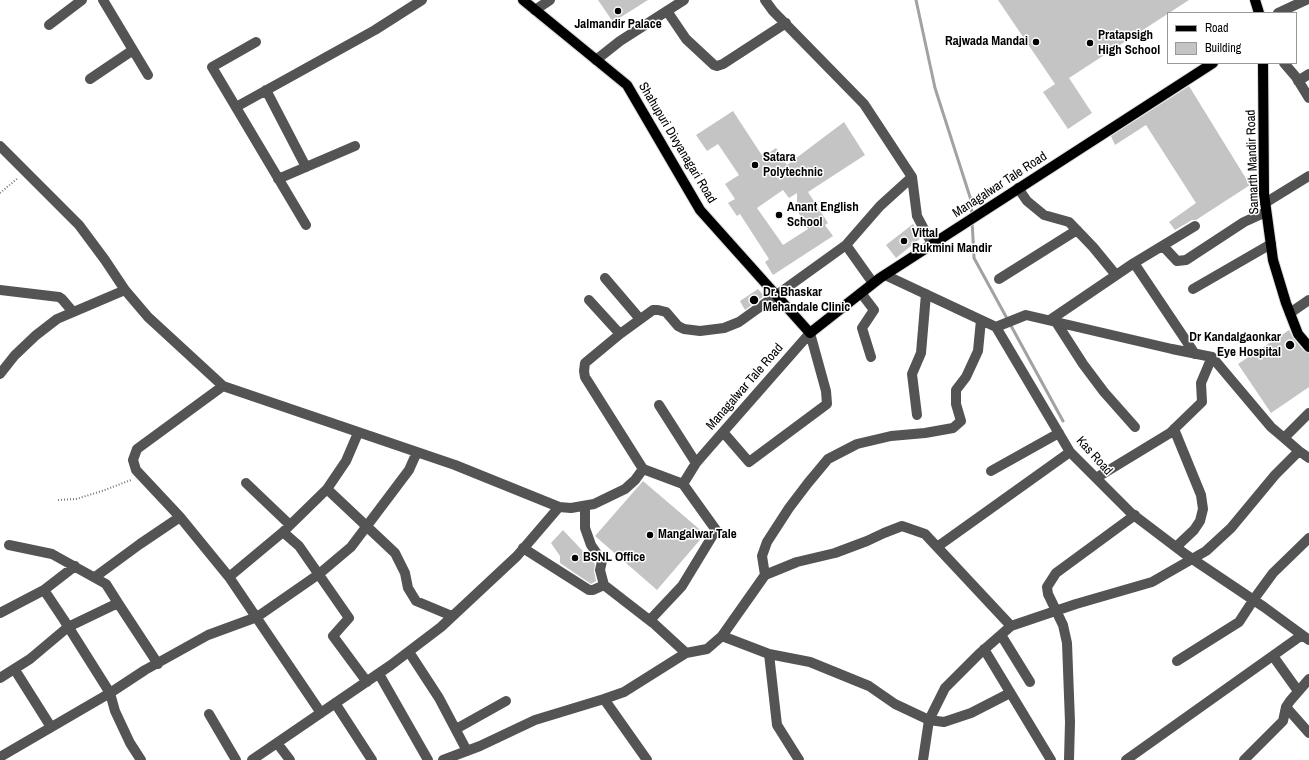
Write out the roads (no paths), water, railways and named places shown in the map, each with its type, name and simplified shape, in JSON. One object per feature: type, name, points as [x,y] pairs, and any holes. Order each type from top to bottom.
[{"type":"main road","name":"Shahupuri Divyanagari Road","points":[[523,0],[627,85],[700,210],[810,333]]},
{"type":"main road","name":"Managalwar Tale Road","points":[[810,333],[873,283],[1211,64]]},
{"type":"main road","name":"Samarth Mandir Road","points":[[1263,64],[1264,194],[1273,260],[1298,334],[1309,347]]},
{"type":"street","points":[[49,25],[82,0]]},
{"type":"street","points":[[103,0],[148,75]]},
{"type":"street","points":[[236,107],[375,30],[422,0]]},
{"type":"street","points":[[535,10],[550,0]]},
{"type":"street","points":[[596,60],[620,41],[684,0]]},
{"type":"street","points":[[765,0],[864,104],[912,177],[918,216],[932,244]]},
{"type":"street","points":[[1280,12],[1306,0]]},
{"type":"street","points":[[667,11],[686,39],[714,65],[717,66],[723,64],[786,23]]},
{"type":"street","points":[[256,42],[212,67],[306,225]]},
{"type":"street","points":[[90,79],[133,50]]},
{"type":"street","points":[[1285,64],[1309,98]]},
{"type":"street","points":[[1298,81],[1309,74]]},
{"type":"street","points":[[266,90],[306,167]]},
{"type":"street","points":[[0,146],[79,225],[125,290],[148,317],[223,386],[455,465],[559,507],[571,508],[594,504],[625,490],[635,480],[643,468]]},
{"type":"street","points":[[278,179],[355,146]]},
{"type":"street","points":[[1163,246],[1177,261],[1186,260],[1266,207],[1309,176]]},
{"type":"street","points":[[653,623],[650,620],[682,586],[716,530],[683,484],[643,468],[585,377],[585,363],[620,334],[654,310],[666,312],[678,326],[684,329],[700,331],[724,328],[739,322],[777,296],[846,244],[880,206],[912,177]]},
{"type":"street","points":[[1018,188],[1027,201],[1044,215],[1069,222],[1093,247],[1116,275]]},
{"type":"street","points":[[1053,321],[1116,275],[1195,226]]},
{"type":"street","points":[[999,279],[1077,230]]},
{"type":"street","points":[[846,244],[873,283]]},
{"type":"street","points":[[1193,289],[1271,244]]},
{"type":"street","points":[[1134,263],[1195,354]]},
{"type":"street","points":[[885,275],[996,327],[1026,315],[1212,357],[1271,427],[1309,458]]},
{"type":"street","points":[[605,278],[640,319]]},
{"type":"street","points":[[0,290],[58,297],[62,299],[73,312]]},
{"type":"street","points":[[0,374],[15,355],[35,336],[57,319],[125,290]]},
{"type":"street","points":[[861,293],[874,310],[862,328],[871,357]]},
{"type":"street","points":[[917,415],[912,374],[921,353],[926,294]]},
{"type":"street","points":[[589,300],[620,334]]},
{"type":"street","points":[[1290,313],[1309,300]]},
{"type":"street","points":[[765,575],[762,556],[767,542],[789,508],[828,459],[857,444],[891,436],[925,433],[953,428],[961,421],[956,404],[956,390],[966,378],[978,351],[981,320]]},
{"type":"street","points":[[1053,321],[1104,392],[1135,426]]},
{"type":"street","name":"Kas Road","points":[[996,327],[1070,452],[1134,515],[1176,547],[1254,599],[1306,638]]},
{"type":"street","points":[[723,432],[749,462],[827,404],[826,392],[810,333]]},
{"type":"street","name":"Managalwar Tale Road","points":[[683,484],[696,463],[810,333]]},
{"type":"street","points":[[1096,478],[1170,433],[1202,402],[1201,383],[1212,357]]},
{"type":"street","points":[[223,386],[137,449],[133,460],[136,470],[180,517],[229,577],[321,713]]},
{"type":"street","points":[[659,405],[696,463]]},
{"type":"street","points":[[1284,438],[1309,413]]},
{"type":"street","points":[[1174,429],[1201,494],[1203,509],[1200,521],[1194,530],[1176,547]]},
{"type":"street","points":[[229,577],[286,529],[328,489],[346,461],[358,433]]},
{"type":"street","points":[[991,471],[1059,433]]},
{"type":"street","points":[[923,760],[929,720],[945,688],[1000,635],[1011,626],[1056,610],[1152,582],[1206,551],[1231,528],[1275,475],[1299,451]]},
{"type":"street","points":[[0,757],[110,693],[145,670],[208,635],[257,617],[319,574],[351,547],[409,470],[416,452]]},
{"type":"street","points":[[937,547],[1070,452]]},
{"type":"street","points":[[246,483],[286,529],[319,574],[348,618],[333,636],[367,682]]},
{"type":"street","points":[[328,489],[395,553],[405,573],[408,588],[416,601],[452,616]]},
{"type":"street","points":[[585,506],[585,528],[591,545],[602,561],[600,570],[604,585],[653,623],[686,653]]},
{"type":"street","points":[[252,760],[379,674],[441,627],[517,556],[559,507]]},
{"type":"street","points":[[1069,760],[1070,722],[1067,643],[1063,625],[1048,594],[1047,587],[1056,573],[1134,515]]},
{"type":"street","points":[[95,577],[180,517]]},
{"type":"street","points":[[446,759],[480,746],[535,720],[624,692],[686,653],[707,650],[722,636],[765,575],[798,562],[835,553],[902,526],[926,534],[1011,626]]},
{"type":"street","points":[[1177,662],[1239,622],[1273,573],[1309,538]]},
{"type":"street","points":[[9,545],[52,554],[106,584],[158,664]]},
{"type":"street","points":[[523,548],[589,590],[604,585]]},
{"type":"street","points":[[0,613],[44,590],[74,566]]},
{"type":"street","points":[[44,590],[110,693],[115,711],[140,760]]},
{"type":"street","points":[[0,678],[15,670],[30,659],[68,627],[118,603]]},
{"type":"street","points":[[1000,635],[1030,682]]},
{"type":"street","points":[[722,636],[769,654],[810,662],[869,686],[895,704],[929,720],[944,722],[966,715],[1010,692]]},
{"type":"street","points":[[1126,760],[1273,656],[1306,638]]},
{"type":"street","points":[[984,649],[1051,760]]},
{"type":"street","points":[[409,652],[440,698],[467,751]]},
{"type":"street","points":[[769,654],[777,725],[794,758]]},
{"type":"street","points":[[1273,656],[1298,691]]},
{"type":"street","points":[[15,670],[51,727]]},
{"type":"street","points":[[379,674],[428,760]]},
{"type":"street","points":[[1244,760],[1283,721],[1286,707],[1309,679]]},
{"type":"street","points":[[604,699],[647,760]]},
{"type":"street","points":[[456,729],[506,701]]},
{"type":"street","points":[[335,703],[372,760]]},
{"type":"street","points":[[1286,707],[1309,733]]},
{"type":"street","points":[[209,714],[236,760]]},
{"type":"street","points":[[277,743],[290,760]]},
{"type":"waterway","points":[[916,0],[935,88],[971,200],[974,258],[1063,421]]},
{"type":"place","name":"Jalmandir Palace","points":[[618,11]]},
{"type":"place","name":"Rajwada Mandai","points":[[1036,42]]},
{"type":"place","name":"Pratapsigh High School","points":[[1090,43]]},
{"type":"place","name":"Satara Polytechnic","points":[[755,165]]},
{"type":"place","name":"Anant English School","points":[[779,215]]},
{"type":"place","name":"Vittal Rukmini Mandir","points":[[904,241]]},
{"type":"place","name":"Dr. Bhaskar Mehandale Clinic","points":[[754,300]]},
{"type":"place","name":"Dr Kandalgaonkar Eye Hospital","points":[[1290,345]]},
{"type":"place","name":"Mangalwar Tale","points":[[650,535]]},
{"type":"place","name":"BSNL Office","points":[[575,558]]}]
